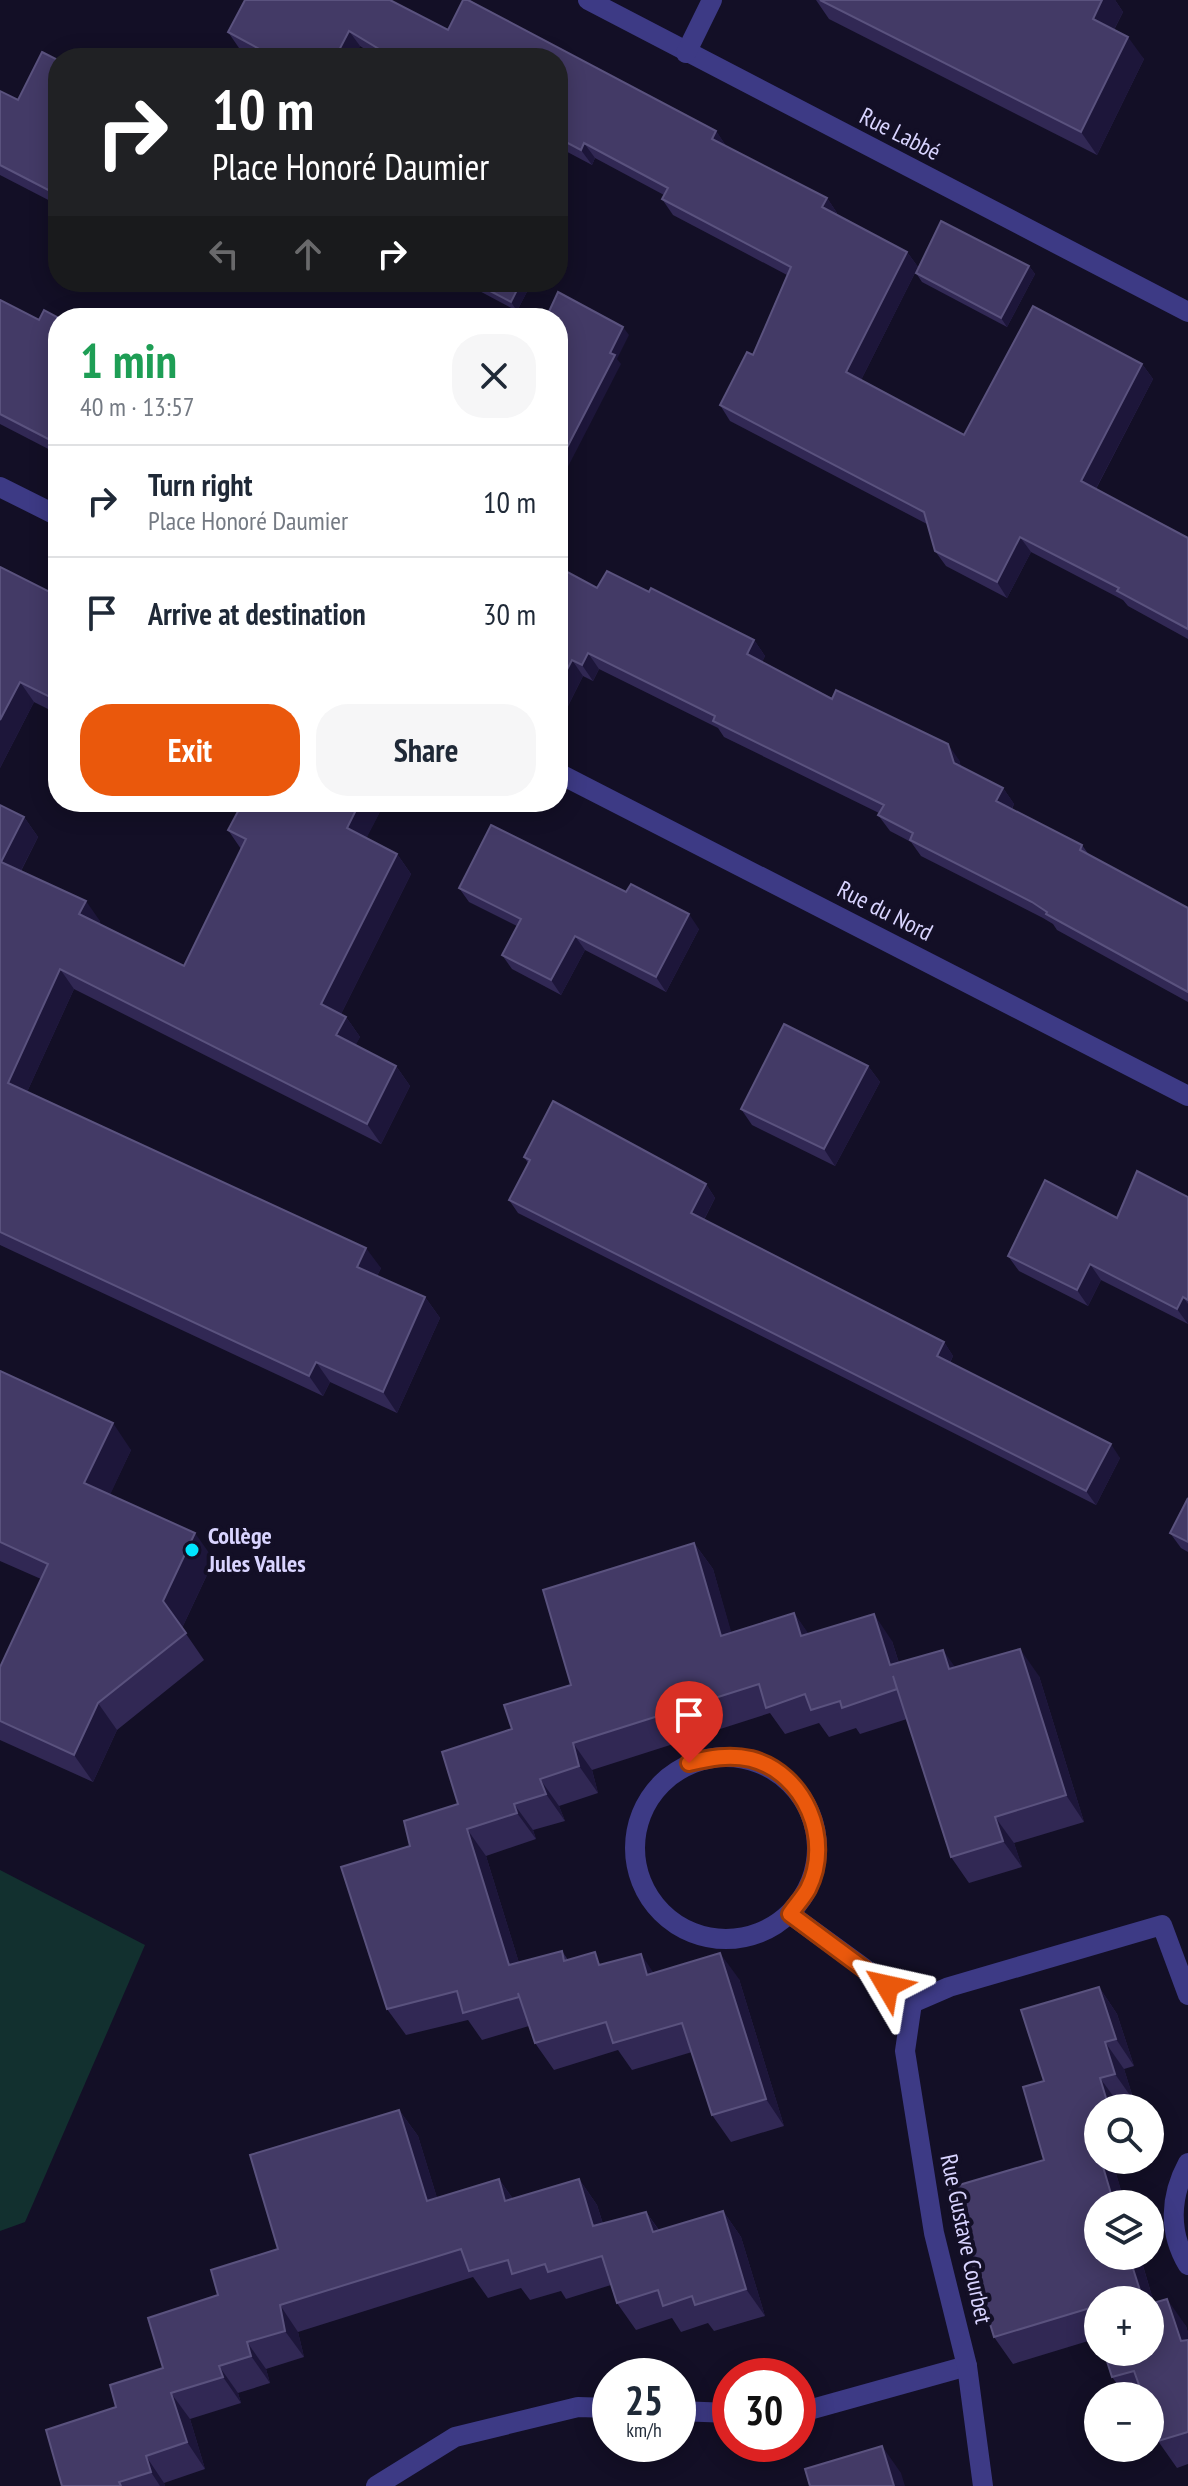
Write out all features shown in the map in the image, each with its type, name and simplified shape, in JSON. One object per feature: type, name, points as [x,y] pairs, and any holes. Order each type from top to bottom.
[{"type":"street","name":"Rue Labbé","points":[[588,0],[1188,312]]},
{"type":"street","points":[[686,53],[712,0]]},
{"type":"street","points":[[0,487],[48,511]]},
{"type":"street","name":"Rue du Nord","points":[[568,778],[1188,1096]]},
{"type":"street","points":[[720,1756],[752,1759],[781,1773],[803,1796],[815,1826],[817,1857],[808,1888],[790,1914],[766,1931],[738,1939],[709,1938],[682,1929],[660,1911],[643,1887],[635,1860],[636,1831],[645,1804],[663,1781],[689,1763],[720,1756]]},
{"type":"street","points":[[790,1914],[912,2003],[949,1987],[1162,1925],[1188,1995]]},
{"type":"street","name":"Rue Gustave Courbet","points":[[912,2003],[905,2051],[934,2233],[967,2366],[983,2486]]},
{"type":"street","points":[[1188,2163],[1175,2193],[1173,2223],[1180,2253],[1188,2265]]},
{"type":"street","points":[[816,2408],[967,2366]]},
{"type":"street","points":[[376,2486],[455,2437],[578,2407],[592,2407]]},
{"type":"green space","points":[[0,1870],[145,1945],[25,2222],[0,2231]]},
{"type":"building","points":[[245,0],[390,0],[448,30],[463,0],[468,0],[559,48],[377,48],[349,31],[340,48],[258,48],[228,32]]},
{"type":"building","points":[[820,0],[1102,0],[1093,19],[1128,37],[1081,132]]},
{"type":"building","points":[[42,52],[48,55],[48,190],[0,165],[0,91],[18,100]]},
{"type":"building","points":[[568,53],[716,131],[712,139],[827,198],[822,207],[907,252],[846,372],[964,435],[1033,306],[1142,364],[1081,481],[1188,538],[1188,629],[1117,591],[1119,588],[1020,537],[997,582],[935,551],[924,512],[720,405],[747,352],[753,355],[791,267],[662,199],[668,188],[584,143],[581,150],[568,143]]},
{"type":"building","points":[[941,221],[1029,266],[1001,318],[916,273]]},
{"type":"building","points":[[492,292],[516,292],[511,302]]},
{"type":"building","points":[[558,292],[623,327],[610,353],[615,355],[568,446],[568,308],[551,308]]},
{"type":"building","points":[[0,300],[39,320],[44,310],[48,312],[48,439],[0,414]]},
{"type":"building","points":[[0,567],[48,591],[48,696],[20,682],[0,720]]},
{"type":"building","points":[[607,571],[649,592],[651,588],[754,640],[747,654],[832,699],[836,690],[948,744],[954,763],[1003,788],[996,801],[1082,845],[1080,850],[1188,908],[1188,992],[1046,914],[1032,902],[910,840],[913,833],[878,815],[884,805],[713,721],[715,716],[588,653],[582,665],[572,660],[568,668],[568,572],[597,588]]},
{"type":"building","points":[[0,805],[24,817],[1,862],[86,901],[79,914],[184,966],[246,839],[228,830],[238,812],[355,812],[347,828],[397,854],[321,1004],[346,1017],[336,1035],[396,1066],[367,1124],[60,969],[8,1083],[366,1248],[357,1267],[425,1297],[383,1392],[316,1362],[309,1376],[0,1232]]},
{"type":"building","points":[[491,825],[626,892],[631,884],[689,914],[656,977],[575,936],[551,980],[502,955],[521,919],[459,888]]},
{"type":"building","points":[[784,1024],[868,1066],[824,1149],[741,1109]]},
{"type":"building","points":[[553,1101],[706,1184],[691,1213],[944,1342],[937,1356],[1111,1444],[1086,1491],[509,1200],[530,1160],[524,1157]]},
{"type":"building","points":[[1137,1171],[1188,1197],[1188,1300],[1183,1297],[1177,1309],[1090,1264],[1077,1290],[1008,1256],[1045,1180],[1117,1218]]},
{"type":"building","points":[[0,1371],[113,1423],[84,1483],[195,1533],[163,1601],[186,1633],[98,1703],[74,1755],[0,1721],[0,1667],[48,1564],[0,1542]]},
{"type":"building","points":[[1188,1498],[1188,1542],[1170,1533]]},
{"type":"building","points":[[694,1543],[721,1636],[794,1613],[801,1636],[874,1614],[890,1665],[943,1650],[949,1669],[1020,1649],[1066,1795],[995,1817],[1003,1841],[951,1857],[893,1676],[897,1689],[842,1708],[840,1701],[811,1710],[805,1694],[766,1708],[759,1684],[573,1743],[579,1766],[540,1779],[546,1794],[514,1804],[517,1813],[467,1829],[509,1965],[562,1951],[564,1961],[595,1952],[599,1965],[641,1954],[647,1975],[720,1953],[766,2099],[712,2115],[682,2023],[613,2043],[606,2022],[535,2043],[518,1993],[519,1997],[463,2013],[457,1991],[387,2009],[341,1867],[410,1846],[404,1821],[458,1804],[442,1752],[512,1729],[504,1705],[571,1685],[543,1590]]},
{"type":"building","points":[[1099,1987],[1116,2039],[1105,2042],[1115,2074],[1100,2078],[1105,2094],[1084,2094],[1084,2174],[1105,2174],[1110,2190],[1084,2190],[1084,2270],[1133,2270],[1139,2286],[1084,2286],[1084,2310],[994,2337],[949,2188],[1044,2160],[1023,2087],[1044,2081],[1021,2010]]},
{"type":"building","points":[[399,2110],[427,2201],[499,2179],[505,2201],[579,2179],[593,2226],[646,2212],[653,2232],[723,2211],[746,2289],[695,2305],[692,2296],[663,2306],[658,2290],[617,2303],[602,2256],[548,2272],[545,2264],[512,2274],[508,2260],[469,2271],[461,2249],[280,2305],[285,2331],[247,2342],[251,2356],[219,2366],[223,2377],[171,2393],[187,2442],[146,2456],[151,2472],[119,2482],[121,2486],[62,2486],[46,2430],[116,2407],[110,2385],[163,2368],[148,2318],[218,2295],[211,2270],[278,2249],[250,2155]]},
{"type":"building","points":[[1167,2299],[1181,2341],[1188,2340],[1188,2432],[1164,2439],[1164,2382],[1138,2382],[1134,2371],[1112,2377],[1108,2366],[1164,2366],[1164,2300]]},
{"type":"building","points":[[882,2446],[894,2486],[810,2486],[805,2469]]},
{"type":"place","name":"Collège Jules Valles","points":[[192,1550]]},
{"type":"route","points":[[689,1763],[720,1756],[752,1759],[781,1773],[803,1796],[815,1826],[817,1857],[808,1888],[790,1914],[887,1986]]}]
